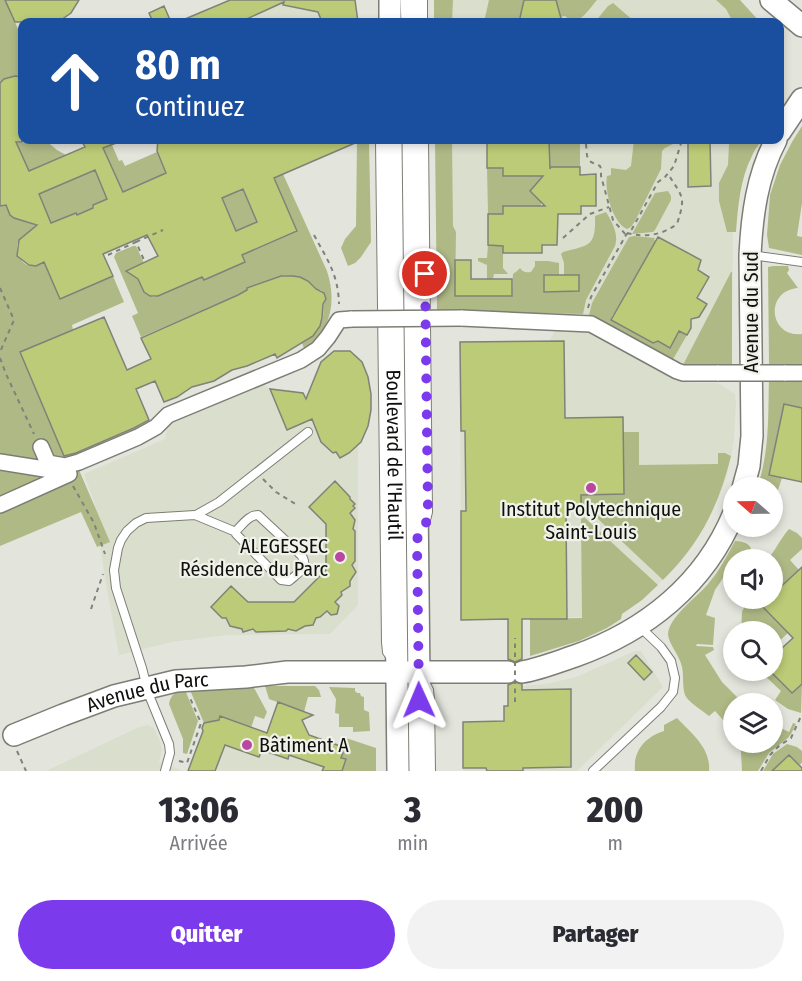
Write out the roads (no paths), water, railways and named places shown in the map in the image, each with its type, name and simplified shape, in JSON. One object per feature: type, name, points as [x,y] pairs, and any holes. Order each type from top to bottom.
[{"type":"main road","points":[[411,0],[412,18]]},
{"type":"main road","points":[[771,0],[802,26]]},
{"type":"main road","points":[[784,126],[802,99]]},
{"type":"main road","name":"Boulevard de l'Hautil","points":[[391,144],[398,771]]},
{"type":"main road","name":"Boulevard de l'Hautil","points":[[413,144],[420,771]]},
{"type":"main road","name":"Avenue du Sud","points":[[746,477],[752,436],[750,255],[756,199],[763,170],[774,144]]},
{"type":"main road","points":[[397,669],[419,674],[515,672],[552,664],[598,648],[639,626],[666,606],[696,575],[723,533]]},
{"type":"main road","name":"Avenue du Parc","points":[[11,744],[59,705],[93,691],[146,682],[193,669],[246,666],[287,672],[397,669]]},
{"type":"street","points":[[0,505],[69,475],[156,427],[168,415],[301,360],[318,349],[345,320],[461,318],[586,323],[596,326],[677,372],[802,373]]},
{"type":"street","points":[[40,447],[48,463],[69,475]]},
{"type":"street","points":[[0,462],[62,471],[69,475]]},
{"type":"lane","points":[[423,0],[423,18]]},
{"type":"lane","points":[[380,144],[386,642],[387,652],[397,669]]},
{"type":"lane","points":[[417,539],[426,523],[428,513],[424,144]]},
{"type":"lane","points":[[750,255],[802,262]]},
{"type":"lane","points":[[165,771],[170,753],[169,744],[146,682],[116,588],[114,570],[118,548],[124,534],[136,523],[146,518],[196,515],[219,502],[308,432]]},
{"type":"lane","points":[[196,515],[236,532],[281,580],[289,581],[304,568],[304,559],[301,555],[258,515],[249,517],[236,532]]},
{"type":"lane","points":[[593,771],[674,692],[675,678],[671,661],[661,647],[639,626]]},
{"type":"lane","points":[[419,674],[429,688],[431,771]]},
{"type":"place","name":"Institut Polytechnique Saint-Louis","points":[[591,488]]},
{"type":"place","name":"ALEGESSEC Résidence du Parc","points":[[340,557]]},
{"type":"place","name":"Bâtiment A","points":[[247,745]]}]
